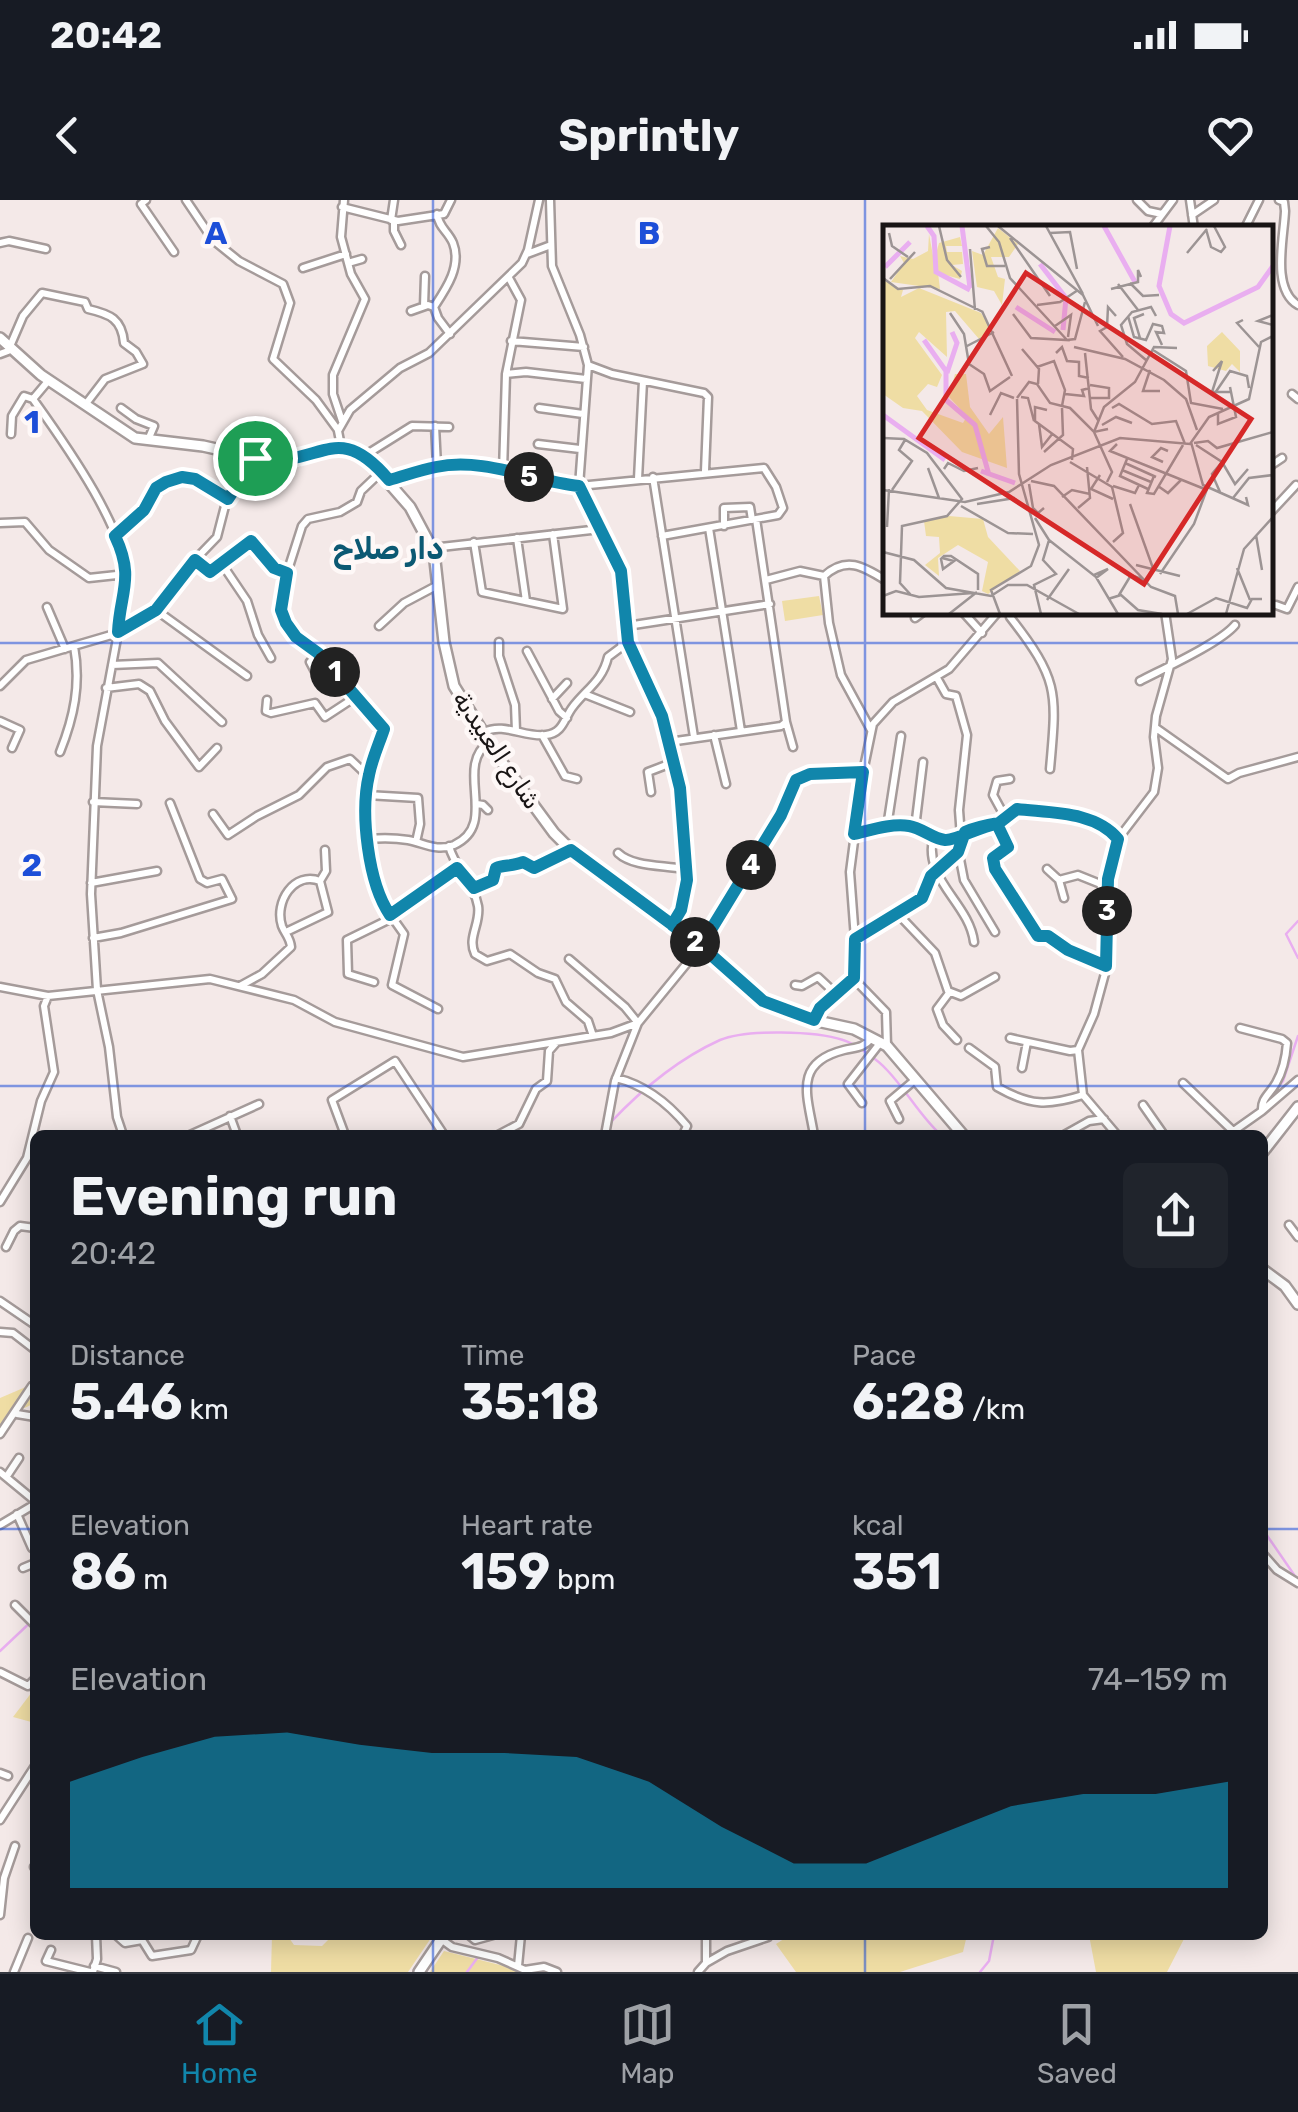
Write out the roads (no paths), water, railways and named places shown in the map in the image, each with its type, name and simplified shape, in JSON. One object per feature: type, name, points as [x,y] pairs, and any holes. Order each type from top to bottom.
[{"type":"main road","points":[[0,338],[49,380],[119,430],[148,441],[286,461],[341,446]]},
{"type":"main road","name":"شارع العبيدية","points":[[341,446],[349,446],[382,471],[418,519],[432,548],[448,670],[454,686],[520,788],[571,850],[701,946],[763,1001],[814,1020],[854,1029],[880,1042],[917,1078],[959,1130]]},
{"type":"main road","points":[[1268,1145],[1298,1107]]},
{"type":"main road","points":[[1268,1274],[1285,1286],[1298,1304]]},
{"type":"main road","points":[[419,1972],[440,1940]]},
{"type":"street","points":[[146,200],[141,204],[174,252]]},
{"type":"street","points":[[186,200],[213,240],[239,262],[283,284],[290,304],[272,359],[316,400],[338,431],[341,446]]},
{"type":"street","points":[[394,200],[394,232],[401,245]]},
{"type":"street","points":[[342,422],[333,394],[333,375],[366,299],[350,274],[341,237],[343,204],[393,220],[448,211],[451,200]]},
{"type":"street","points":[[338,431],[342,422],[384,380],[429,354],[510,278],[526,254],[539,200]]},
{"type":"street","points":[[550,200],[556,279],[588,365],[579,486],[621,571],[628,642],[651,690],[680,788],[687,880],[681,910],[672,925]]},
{"type":"street","points":[[1137,200],[1148,211],[1162,214]]},
{"type":"street","points":[[1154,225],[1173,200]]},
{"type":"street","points":[[1190,200],[1194,225]]},
{"type":"street","points":[[1192,215],[1214,200]]},
{"type":"street","points":[[1246,225],[1259,200]]},
{"type":"street","points":[[1279,200],[1284,202],[1285,211],[1283,286],[1298,314]]},
{"type":"street","points":[[434,307],[450,282],[456,259],[452,240],[441,229],[437,214]]},
{"type":"street","points":[[0,243],[46,249]]},
{"type":"street","points":[[526,254],[551,246]]},
{"type":"street","points":[[304,268],[362,259]]},
{"type":"street","points":[[424,276],[424,306]]},
{"type":"street","points":[[504,471],[506,374],[521,300],[510,278]]},
{"type":"street","points":[[0,354],[10,345],[23,316],[42,292],[85,302],[88,309],[114,318],[121,327],[124,343],[143,364],[105,379],[86,405]]},
{"type":"street","points":[[411,311],[434,307]]},
{"type":"street","points":[[434,307],[450,334]]},
{"type":"street","points":[[512,341],[584,347]]},
{"type":"street","points":[[588,365],[704,393],[708,397],[705,471]]},
{"type":"street","points":[[506,374],[526,372],[586,379]]},
{"type":"street","points":[[34,399],[49,380]]},
{"type":"street","points":[[638,479],[642,380]]},
{"type":"street","points":[[12,434],[14,412],[24,396],[34,399],[83,472],[115,536],[126,574],[127,587],[106,688],[93,802],[91,883],[97,990],[121,1130]]},
{"type":"street","points":[[121,408],[154,426],[148,441]]},
{"type":"street","points":[[539,408],[582,414]]},
{"type":"street","points":[[364,456],[412,426],[449,427]]},
{"type":"street","points":[[435,426],[437,466]]},
{"type":"street","points":[[538,444],[580,449]]},
{"type":"street","points":[[0,686],[26,660],[118,632],[156,610],[217,537],[228,499],[255,458]]},
{"type":"street","points":[[1273,464],[1282,458]]},
{"type":"street","points":[[389,480],[437,466],[477,466],[579,486],[764,468],[783,508],[778,515],[662,536]]},
{"type":"street","points":[[382,471],[348,508],[308,520],[299,534],[287,573],[282,616],[296,637],[318,653],[384,729],[368,776],[367,796],[371,876],[404,934],[392,985],[438,1009]]},
{"type":"street","points":[[115,536],[144,510],[156,488],[166,482],[182,477],[195,479],[228,499]]},
{"type":"street","points":[[653,478],[694,738]]},
{"type":"street","points":[[1273,510],[1296,485]]},
{"type":"street","points":[[724,526],[724,508],[750,507],[793,747]]},
{"type":"street","points":[[0,523],[25,522],[49,550],[89,578],[126,574]]},
{"type":"street","points":[[709,528],[741,731]]},
{"type":"street","points":[[432,548],[600,529]]},
{"type":"street","points":[[474,542],[482,592],[563,610],[553,534]]},
{"type":"street","points":[[517,538],[526,602]]},
{"type":"street","points":[[195,560],[210,572],[251,541],[274,568],[287,573]]},
{"type":"street","points":[[222,564],[247,601],[271,658]]},
{"type":"street","points":[[766,580],[800,571],[824,576],[838,566],[861,565],[883,579]]},
{"type":"street","points":[[824,576],[829,623],[841,675],[872,731]]},
{"type":"street","points":[[380,626],[404,603],[439,585]]},
{"type":"street","points":[[1287,608],[1298,587]]},
{"type":"street","points":[[627,626],[770,604]]},
{"type":"street","points":[[1276,605],[1298,613]]},
{"type":"street","points":[[48,607],[65,648]]},
{"type":"street","points":[[156,610],[247,676]]},
{"type":"street","points":[[914,618],[918,615]]},
{"type":"street","points":[[966,615],[982,633]]},
{"type":"street","points":[[814,1020],[820,1008],[854,978],[850,872],[872,731],[884,710],[937,678],[996,615]]},
{"type":"street","points":[[1010,615],[1051,679],[1054,706],[1050,768]]},
{"type":"street","points":[[1113,1130],[1083,1095],[1078,1050],[1094,1014],[1106,966],[1108,887],[1118,839],[1154,792],[1158,768],[1156,728],[1171,667],[1166,615]]},
{"type":"street","points":[[1140,681],[1227,635],[1235,625]]},
{"type":"street","points":[[499,642],[499,656],[515,705],[516,731]]},
{"type":"street","points":[[369,838],[416,842],[434,848],[449,846],[466,836],[474,824],[477,804],[472,769],[486,737],[494,728],[542,735],[556,732],[604,674],[608,657],[628,642]]},
{"type":"street","points":[[60,752],[71,725],[80,683],[74,646]]},
{"type":"street","points":[[527,651],[552,699],[567,718]]},
{"type":"street","points":[[318,653],[310,662],[321,683],[328,689],[342,680]]},
{"type":"street","points":[[112,665],[158,663],[222,722]]},
{"type":"street","points":[[937,678],[946,694],[956,696],[968,735],[959,810],[958,852],[964,880],[996,932]]},
{"type":"street","points":[[552,699],[567,683]]},
{"type":"street","points":[[106,688],[138,684],[150,690],[165,721],[199,767],[217,748]]},
{"type":"street","points":[[587,695],[630,712]]},
{"type":"street","points":[[268,700],[266,711],[315,703],[325,717],[356,696]]},
{"type":"street","points":[[0,721],[20,730],[12,748]]},
{"type":"street","points":[[669,742],[781,726],[786,722]]},
{"type":"street","points":[[1156,728],[1228,779],[1298,756]]},
{"type":"street","points":[[542,735],[566,776],[577,778]]},
{"type":"street","points":[[714,735],[726,784]]},
{"type":"street","points":[[887,827],[901,736]]},
{"type":"street","points":[[213,814],[228,835],[299,795],[327,766],[350,760],[368,776]]},
{"type":"street","points":[[651,792],[648,772],[674,762]]},
{"type":"street","points":[[915,828],[923,762]]},
{"type":"street","points":[[606,1130],[616,1078],[638,1023],[701,946],[781,815],[796,780],[810,774],[863,772]]},
{"type":"street","points":[[1005,817],[993,795],[997,780],[1010,779]]},
{"type":"street","points":[[367,796],[418,798],[420,824],[416,842]]},
{"type":"street","points":[[93,802],[138,804]]},
{"type":"street","points":[[93,938],[121,934],[232,899],[222,880],[207,883],[200,879],[170,802]]},
{"type":"street","points":[[477,804],[484,804],[488,810]]},
{"type":"street","points":[[854,834],[887,827],[915,828],[946,840],[997,824],[1017,809],[1077,816],[1110,828],[1118,839]]},
{"type":"street","points":[[997,824],[1008,847],[993,858],[995,869],[1038,936],[1048,936],[1068,950],[1106,966]]},
{"type":"street","points":[[934,835],[931,847],[936,872],[962,912],[974,942]]},
{"type":"street","points":[[449,846],[457,868],[474,888],[479,913],[471,941],[475,954],[487,961],[510,954],[541,975],[556,979],[562,996],[588,1021],[593,1036]]},
{"type":"street","points":[[286,932],[328,912],[320,881],[326,871],[325,850]]},
{"type":"street","points":[[474,888],[493,880],[496,868],[523,862],[534,868],[571,850]]},
{"type":"street","points":[[855,939],[922,898],[928,880],[958,852]]},
{"type":"street","points":[[618,853],[625,859],[685,868]]},
{"type":"street","points":[[374,982],[348,974],[346,940],[391,916],[457,868]]},
{"type":"street","points":[[1047,868],[1058,880],[1064,898]]},
{"type":"street","points":[[91,883],[157,872]]},
{"type":"street","points":[[1058,880],[1078,875],[1108,887]]},
{"type":"street","points":[[238,987],[262,974],[292,947],[283,929],[280,904],[290,888],[304,879],[320,881]]},
{"type":"street","points":[[898,914],[935,953],[949,995],[937,1008],[944,1025],[957,1040]]},
{"type":"street","points":[[569,959],[638,1023]]},
{"type":"street","points":[[795,985],[802,986],[818,977],[838,995]]},
{"type":"street","points":[[948,991],[961,996],[995,977]]},
{"type":"street","points":[[854,978],[886,1012],[880,1042],[848,1084],[862,1103]]},
{"type":"street","points":[[0,987],[48,996],[201,979],[294,1000],[334,1022],[463,1057],[611,1034],[638,1023]]},
{"type":"street","points":[[34,1130],[54,1072],[44,1006],[48,996]]},
{"type":"street","points":[[1240,1028],[1287,1043],[1282,1071],[1262,1100],[1262,1111]]},
{"type":"street","points":[[1010,1038],[1078,1050]]},
{"type":"street","points":[[506,1130],[524,1119],[536,1089],[547,1080],[549,1051],[556,1042]]},
{"type":"street","points":[[813,1130],[805,1091],[808,1075],[838,1052],[880,1042]]},
{"type":"street","points":[[1022,1068],[1027,1042]]},
{"type":"street","points":[[969,1048],[995,1067],[997,1086],[1008,1093],[1049,1105],[1083,1095]]},
{"type":"street","points":[[344,1130],[332,1100],[395,1061],[441,1130]]},
{"type":"street","points":[[616,1078],[654,1094],[687,1126],[685,1130]]},
{"type":"street","points":[[898,1119],[890,1101],[917,1078]]},
{"type":"street","points":[[1235,1130],[1298,1080]]},
{"type":"street","points":[[1182,1082],[1228,1130]]},
{"type":"street","points":[[201,1130],[259,1104]]},
{"type":"street","points":[[1143,1105],[1160,1130]]},
{"type":"street","points":[[230,1116],[235,1130]]},
{"type":"street","points":[[115,1130],[117,1117]]},
{"type":"street","points":[[1073,1130],[1089,1121],[1105,1119]]},
{"type":"street","points":[[0,1202],[30,1149]]},
{"type":"street","points":[[1289,1225],[1298,1236]]},
{"type":"street","points":[[6,1247],[20,1226],[30,1227]]},
{"type":"street","points":[[0,1301],[30,1322]]},
{"type":"street","points":[[0,1332],[13,1333],[30,1346]]},
{"type":"street","points":[[0,1434],[30,1389]]},
{"type":"street","points":[[15,1414],[30,1416]]},
{"type":"street","points":[[19,1458],[4,1474],[30,1498]]},
{"type":"street","points":[[0,1525],[30,1506]]},
{"type":"street","points":[[17,1514],[30,1543]]},
{"type":"street","points":[[1268,1560],[1298,1583]]},
{"type":"street","points":[[23,1568],[30,1565]]},
{"type":"street","points":[[15,1605],[30,1620]]},
{"type":"street","points":[[0,1672],[30,1684]]},
{"type":"street","points":[[0,1820],[30,1774]]},
{"type":"street","points":[[0,1915],[2,1878],[15,1846]]},
{"type":"street","points":[[14,1972],[28,1938]]},
{"type":"street","points":[[92,1970],[98,1959],[96,1940]]},
{"type":"street","points":[[142,1940],[152,1956],[190,1950],[195,1940]]},
{"type":"street","points":[[445,1940],[452,1947],[498,1958],[525,1970],[544,1967],[557,1972]]},
{"type":"street","points":[[452,1947],[455,1940]]},
{"type":"street","points":[[518,1967],[521,1940]]},
{"type":"street","points":[[706,1940],[706,1963]]},
{"type":"street","points":[[698,1972],[727,1951],[759,1940]]},
{"type":"street","points":[[51,1950],[46,1961],[116,1972]]},
{"type":"waterway","points":[[1298,921],[1286,934],[1298,958]]},
{"type":"waterway","points":[[610,1123],[661,1076],[720,1040],[746,1034],[799,1033],[843,1040],[866,1053],[887,1070],[936,1130]]},
{"type":"waterway","points":[[1268,1100],[1283,1081],[1298,1036]]},
{"type":"waterway","points":[[1236,1125],[1258,1109]]},
{"type":"waterway","points":[[1268,1537],[1297,1579]]},
{"type":"waterway","points":[[0,1651],[30,1623]]},
{"type":"waterway","points":[[980,1972],[989,1961],[993,1940]]},
{"type":"waterway","points":[[467,1972],[478,1957]]},
{"type":"district","name":"دار صلاح","points":[[388,549]]}]
